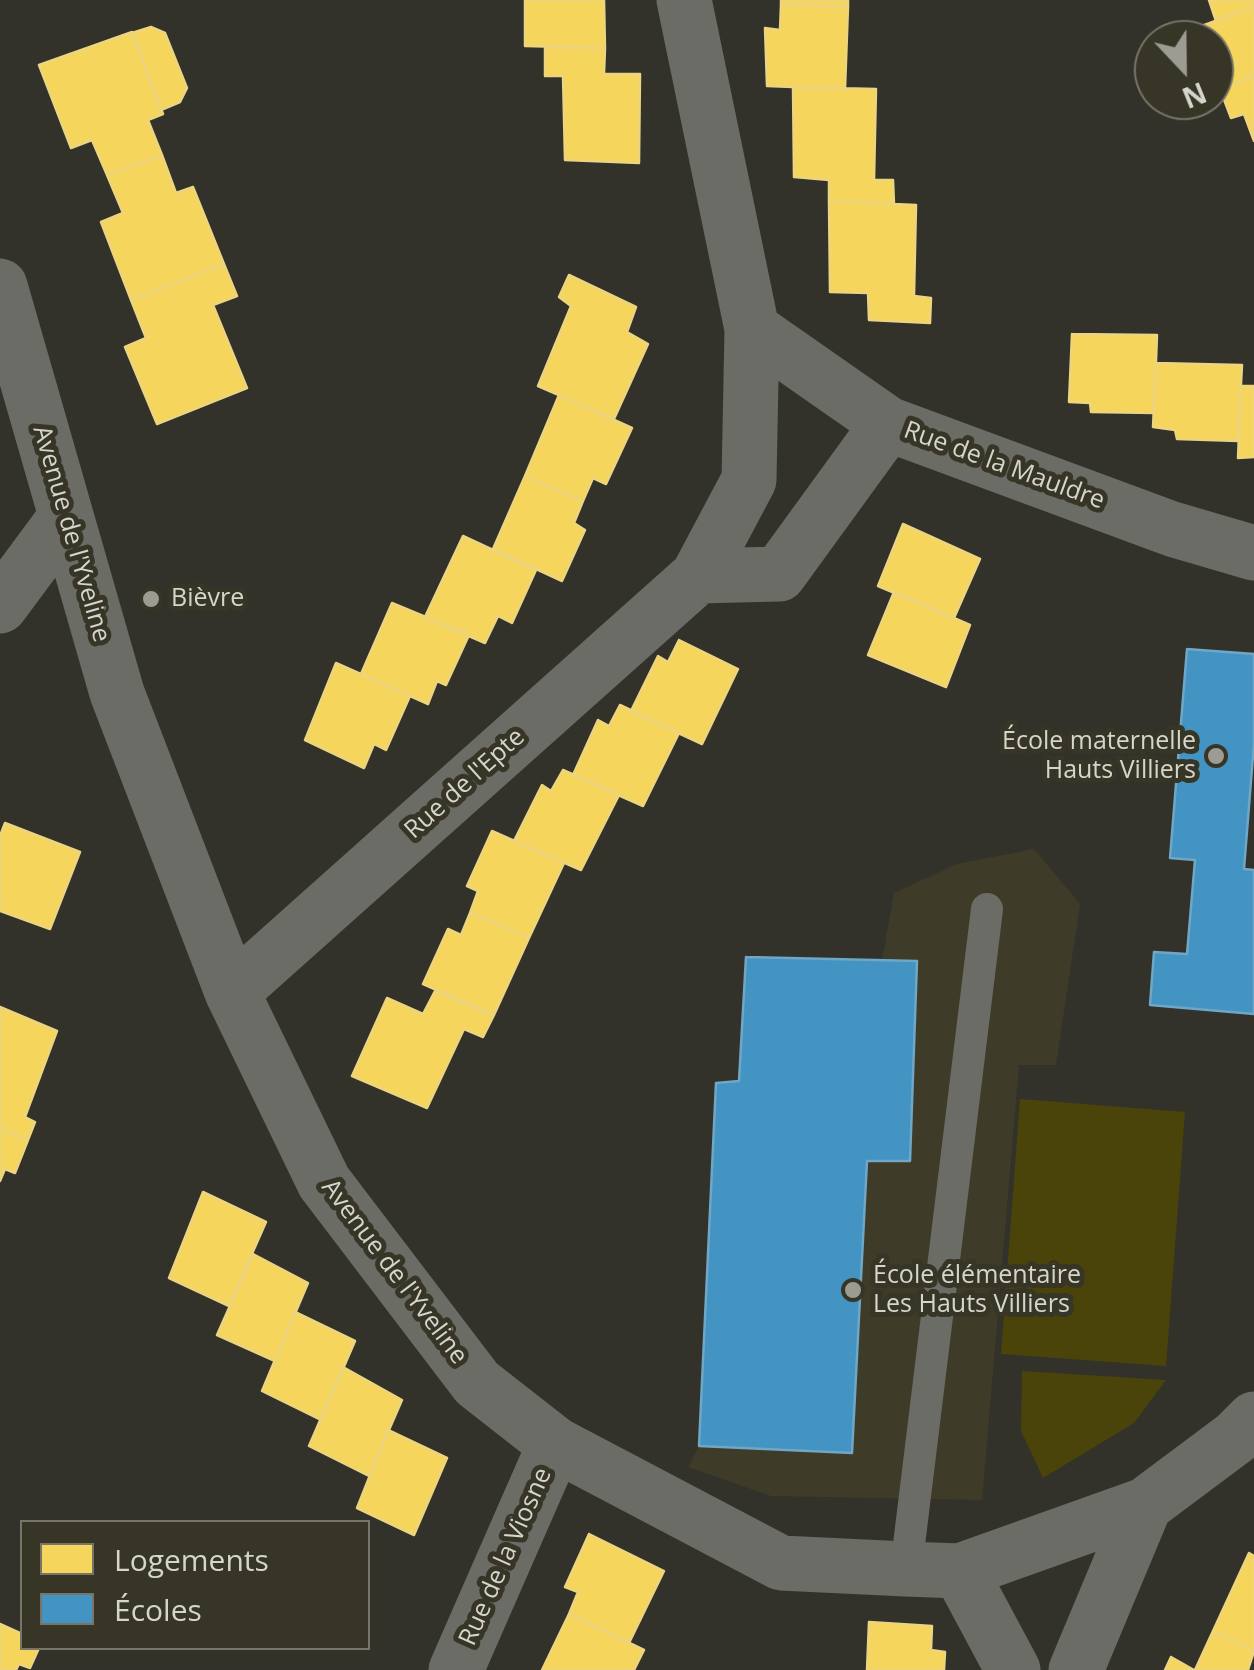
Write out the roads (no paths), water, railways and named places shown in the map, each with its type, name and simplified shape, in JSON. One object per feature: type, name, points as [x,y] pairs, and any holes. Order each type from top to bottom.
[{"type":"street","points":[[684,0],[752,329]]},
{"type":"street","name":"Avenue de l'Yveline","points":[[0,286],[117,693],[232,992],[324,1182],[477,1383],[555,1444],[781,1563],[906,1569],[960,1571],[1146,1505],[1254,1419]]},
{"type":"street","name":"Rue de la Mauldre","points":[[752,329],[888,424],[1172,529],[1254,553]]},
{"type":"street","name":"Rue de l'Epte","points":[[232,992],[698,576],[749,480],[752,329]]},
{"type":"street","points":[[698,576],[779,574],[888,424]]},
{"type":"street","points":[[0,606],[66,517]]},
{"type":"street","name":"Rue de la Viosne","points":[[456,1670],[555,1444]]},
{"type":"street","points":[[1076,1670],[1146,1505]]},
{"type":"street","points":[[960,1571],[1013,1670]]},
{"type":"lane","points":[[906,1569],[987,909]]},
{"type":"place","name":"Bièvre","points":[[151,599]]},
{"type":"place","name":"École maternelle Hauts Villiers","points":[[1216,756]]},
{"type":"place","name":"École élémentaire Les Hauts Villiers","points":[[853,1290]]}]
